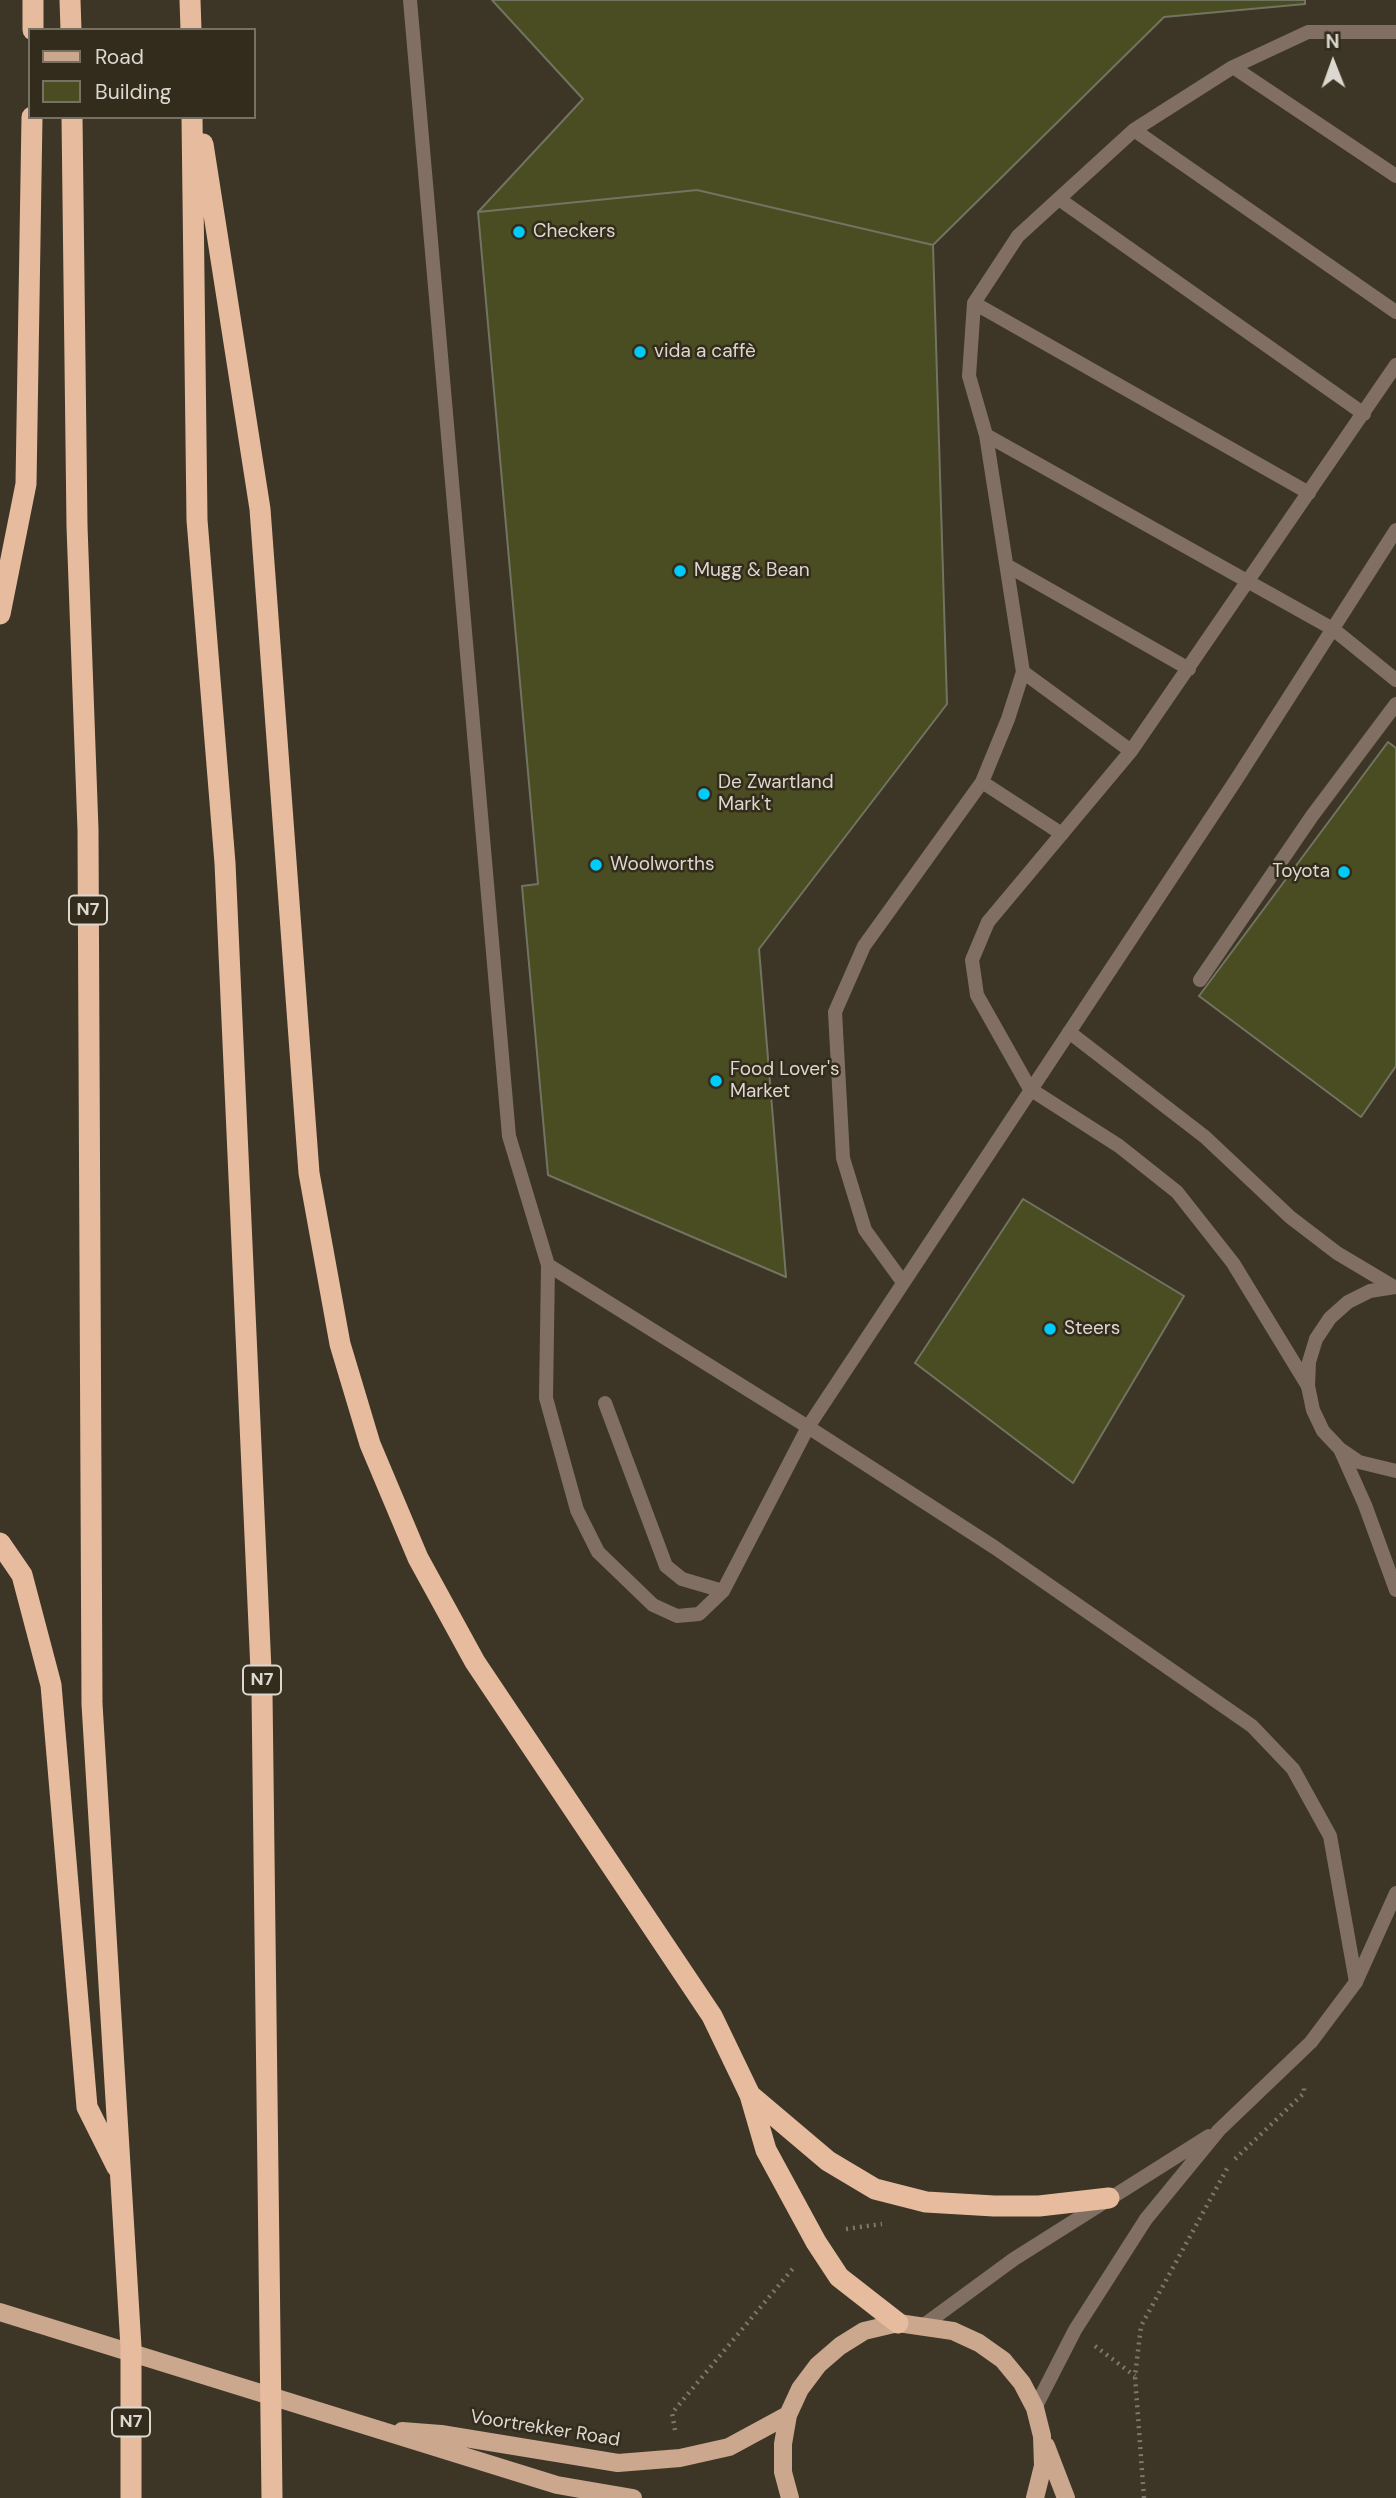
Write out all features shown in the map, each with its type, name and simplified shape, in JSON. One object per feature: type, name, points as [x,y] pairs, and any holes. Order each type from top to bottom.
[{"type":"highway","points":[[33,0],[33,28]]},
{"type":"highway","points":[[70,0],[71,28]]},
{"type":"highway","points":[[190,0],[191,28]]},
{"type":"highway","points":[[0,614],[26,484],[32,119]]},
{"type":"highway","name":"N7","points":[[72,119],[77,526],[88,831],[92,1704],[131,2347],[131,2498]]},
{"type":"highway","name":"N7","points":[[192,119],[197,520],[225,863],[262,1693],[272,2498]]},
{"type":"highway","points":[[199,119],[260,509],[309,1173],[340,1345],[370,1444],[424,1570],[475,1662],[712,2016],[750,2095],[766,2150],[816,2242],[839,2277],[898,2323]]},
{"type":"highway","points":[[0,1544],[22,1575],[51,1685],[87,2107],[120,2172]]},
{"type":"highway","points":[[750,2095],[828,2161],[875,2189],[926,2202],[994,2206],[1039,2206],[1109,2198]]},
{"type":"main road","name":"Voortrekker Road","points":[[0,2312],[371,2430],[557,2485],[633,2498]]},
{"type":"main road","points":[[790,2498],[783,2472],[783,2444],[788,2415],[800,2389],[818,2365],[864,2330],[898,2323],[953,2331],[995,2354],[1022,2383],[1035,2409],[1042,2437],[1066,2498]]},
{"type":"main road","name":"Voortrekker Road","points":[[371,2430],[441,2434],[618,2463],[680,2458],[729,2447],[788,2415]]},
{"type":"main road","points":[[1035,2498],[1043,2466],[1042,2437]]},
{"type":"street","points":[[410,0],[509,1136],[548,1265],[546,1398],[577,1510],[598,1552],[653,1605],[677,1616],[699,1614],[723,1591],[808,1427],[1396,530]]},
{"type":"street","points":[[902,1281],[865,1230],[843,1158],[835,1012],[864,946],[982,782],[1008,719],[1023,672],[986,435],[969,376],[974,303],[1018,236],[1134,130],[1233,67],[1308,32],[1396,32]]},
{"type":"street","points":[[1233,67],[1396,176]]},
{"type":"street","points":[[1134,130],[1396,312]]},
{"type":"street","points":[[1059,199],[1364,414]]},
{"type":"street","points":[[974,303],[1309,494]]},
{"type":"street","points":[[1308,1386],[1233,1263],[1178,1192],[1119,1146],[1030,1089],[977,995],[972,960],[988,922],[1130,751],[1396,365]]},
{"type":"street","points":[[986,435],[1332,629],[1396,680]]},
{"type":"street","points":[[1008,566],[1189,669]]},
{"type":"street","points":[[1023,672],[1130,751]]},
{"type":"street","points":[[1200,980],[1312,817],[1396,704]]},
{"type":"street","points":[[982,782],[1062,834]]},
{"type":"street","points":[[1069,1032],[1205,1137],[1290,1217],[1337,1254],[1395,1287]]},
{"type":"street","points":[[548,1265],[994,1547],[1252,1727],[1293,1769],[1330,1836],[1356,1982]]},
{"type":"street","points":[[1395,1287],[1370,1291],[1348,1302],[1330,1318],[1316,1339],[1309,1362],[1308,1386],[1312,1410],[1323,1431],[1340,1449],[1359,1462],[1396,1471]]},
{"type":"street","points":[[605,1403],[666,1566],[682,1579],[723,1591]]},
{"type":"street","points":[[1340,1449],[1365,1505],[1396,1590]]},
{"type":"street","points":[[1035,2409],[1075,2330],[1146,2219],[1219,2130],[1311,2042],[1356,1982],[1396,1893]]},
{"type":"street","points":[[924,2325],[1014,2259],[1219,2130]]},
{"type":"path","points":[[1144,2498],[1135,2376],[1141,2326],[1231,2163],[1304,2093],[1311,2042]]},
{"type":"path","points":[[1075,2330],[1135,2376]]},
{"type":"building","points":[[492,0],[1305,0],[1305,4],[1164,17],[933,245],[697,190],[478,212],[583,99]]},
{"type":"building","name":"De Zwartland Mark't","points":[[697,190],[933,245],[947,704],[759,949],[786,1277],[548,1175],[522,886],[538,884],[478,212]]},
{"type":"building","name":"Toyota","points":[[1388,742],[1396,748],[1396,1066],[1361,1117],[1199,996]]},
{"type":"building","name":"Steers","points":[[1023,1199],[1184,1296],[1073,1483],[915,1363]]},
{"type":"place","name":"Checkers","points":[[519,232]]},
{"type":"place","name":"vida a caffè","points":[[640,352]]},
{"type":"place","name":"Mugg & Bean","points":[[680,571]]},
{"type":"place","name":"De Zwartland Mark't","points":[[704,794]]},
{"type":"place","name":"Woolworths","points":[[596,865]]},
{"type":"place","name":"Toyota","points":[[1344,872]]},
{"type":"place","name":"Food Lover's Market","points":[[716,1081]]},
{"type":"place","name":"Steers","points":[[1050,1329]]}]
